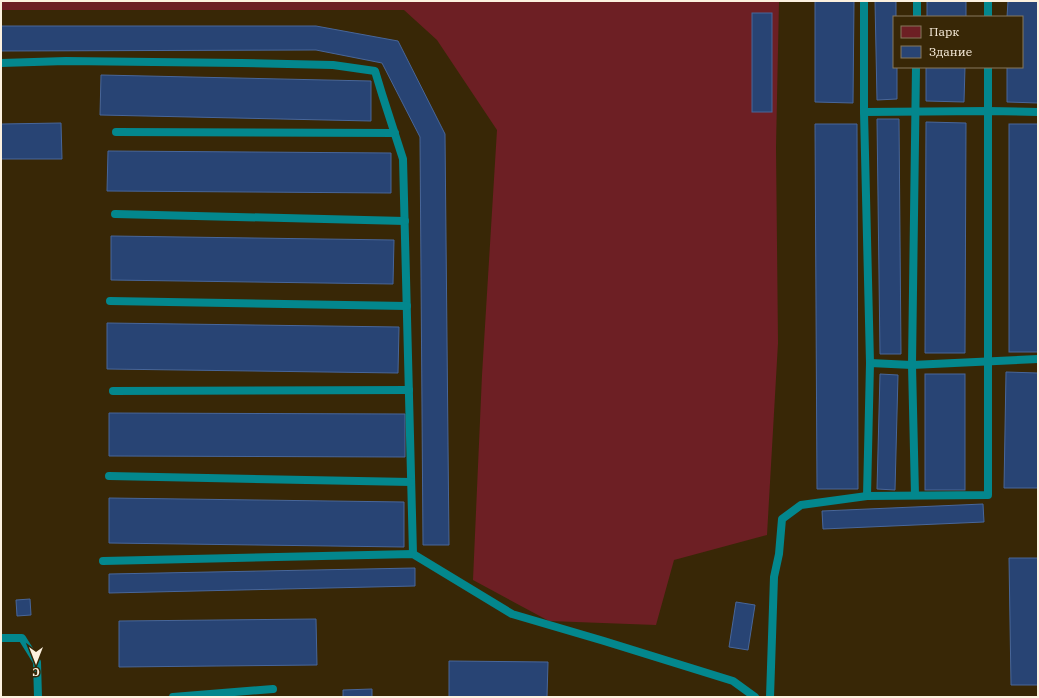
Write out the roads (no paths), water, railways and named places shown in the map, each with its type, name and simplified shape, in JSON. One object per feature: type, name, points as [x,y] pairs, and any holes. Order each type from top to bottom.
[{"type":"lane","points":[[864,1],[864,112],[870,363],[867,496]]},
{"type":"lane","points":[[917,1],[917,16]]},
{"type":"lane","points":[[988,1],[988,16]]},
{"type":"lane","points":[[1,63],[66,61],[241,62],[333,64],[376,71],[403,159],[413,554]]},
{"type":"lane","points":[[915,495],[912,365],[916,68]]},
{"type":"lane","points":[[770,697],[774,577],[779,554],[782,519],[801,505],[867,496],[988,495],[988,68]]},
{"type":"lane","points":[[864,112],[1038,112]]},
{"type":"lane","points":[[116,132],[395,134]]},
{"type":"lane","points":[[115,214],[405,221]]},
{"type":"lane","points":[[110,301],[407,306]]},
{"type":"lane","points":[[870,363],[912,365],[1038,359]]},
{"type":"lane","points":[[113,391],[409,390]]},
{"type":"lane","points":[[109,476],[411,482]]},
{"type":"lane","points":[[102,561],[413,554],[512,614],[733,681],[755,697]]},
{"type":"lane","points":[[1,638],[22,638],[37,662],[38,697]]},
{"type":"lane","points":[[173,697],[273,689]]}]
